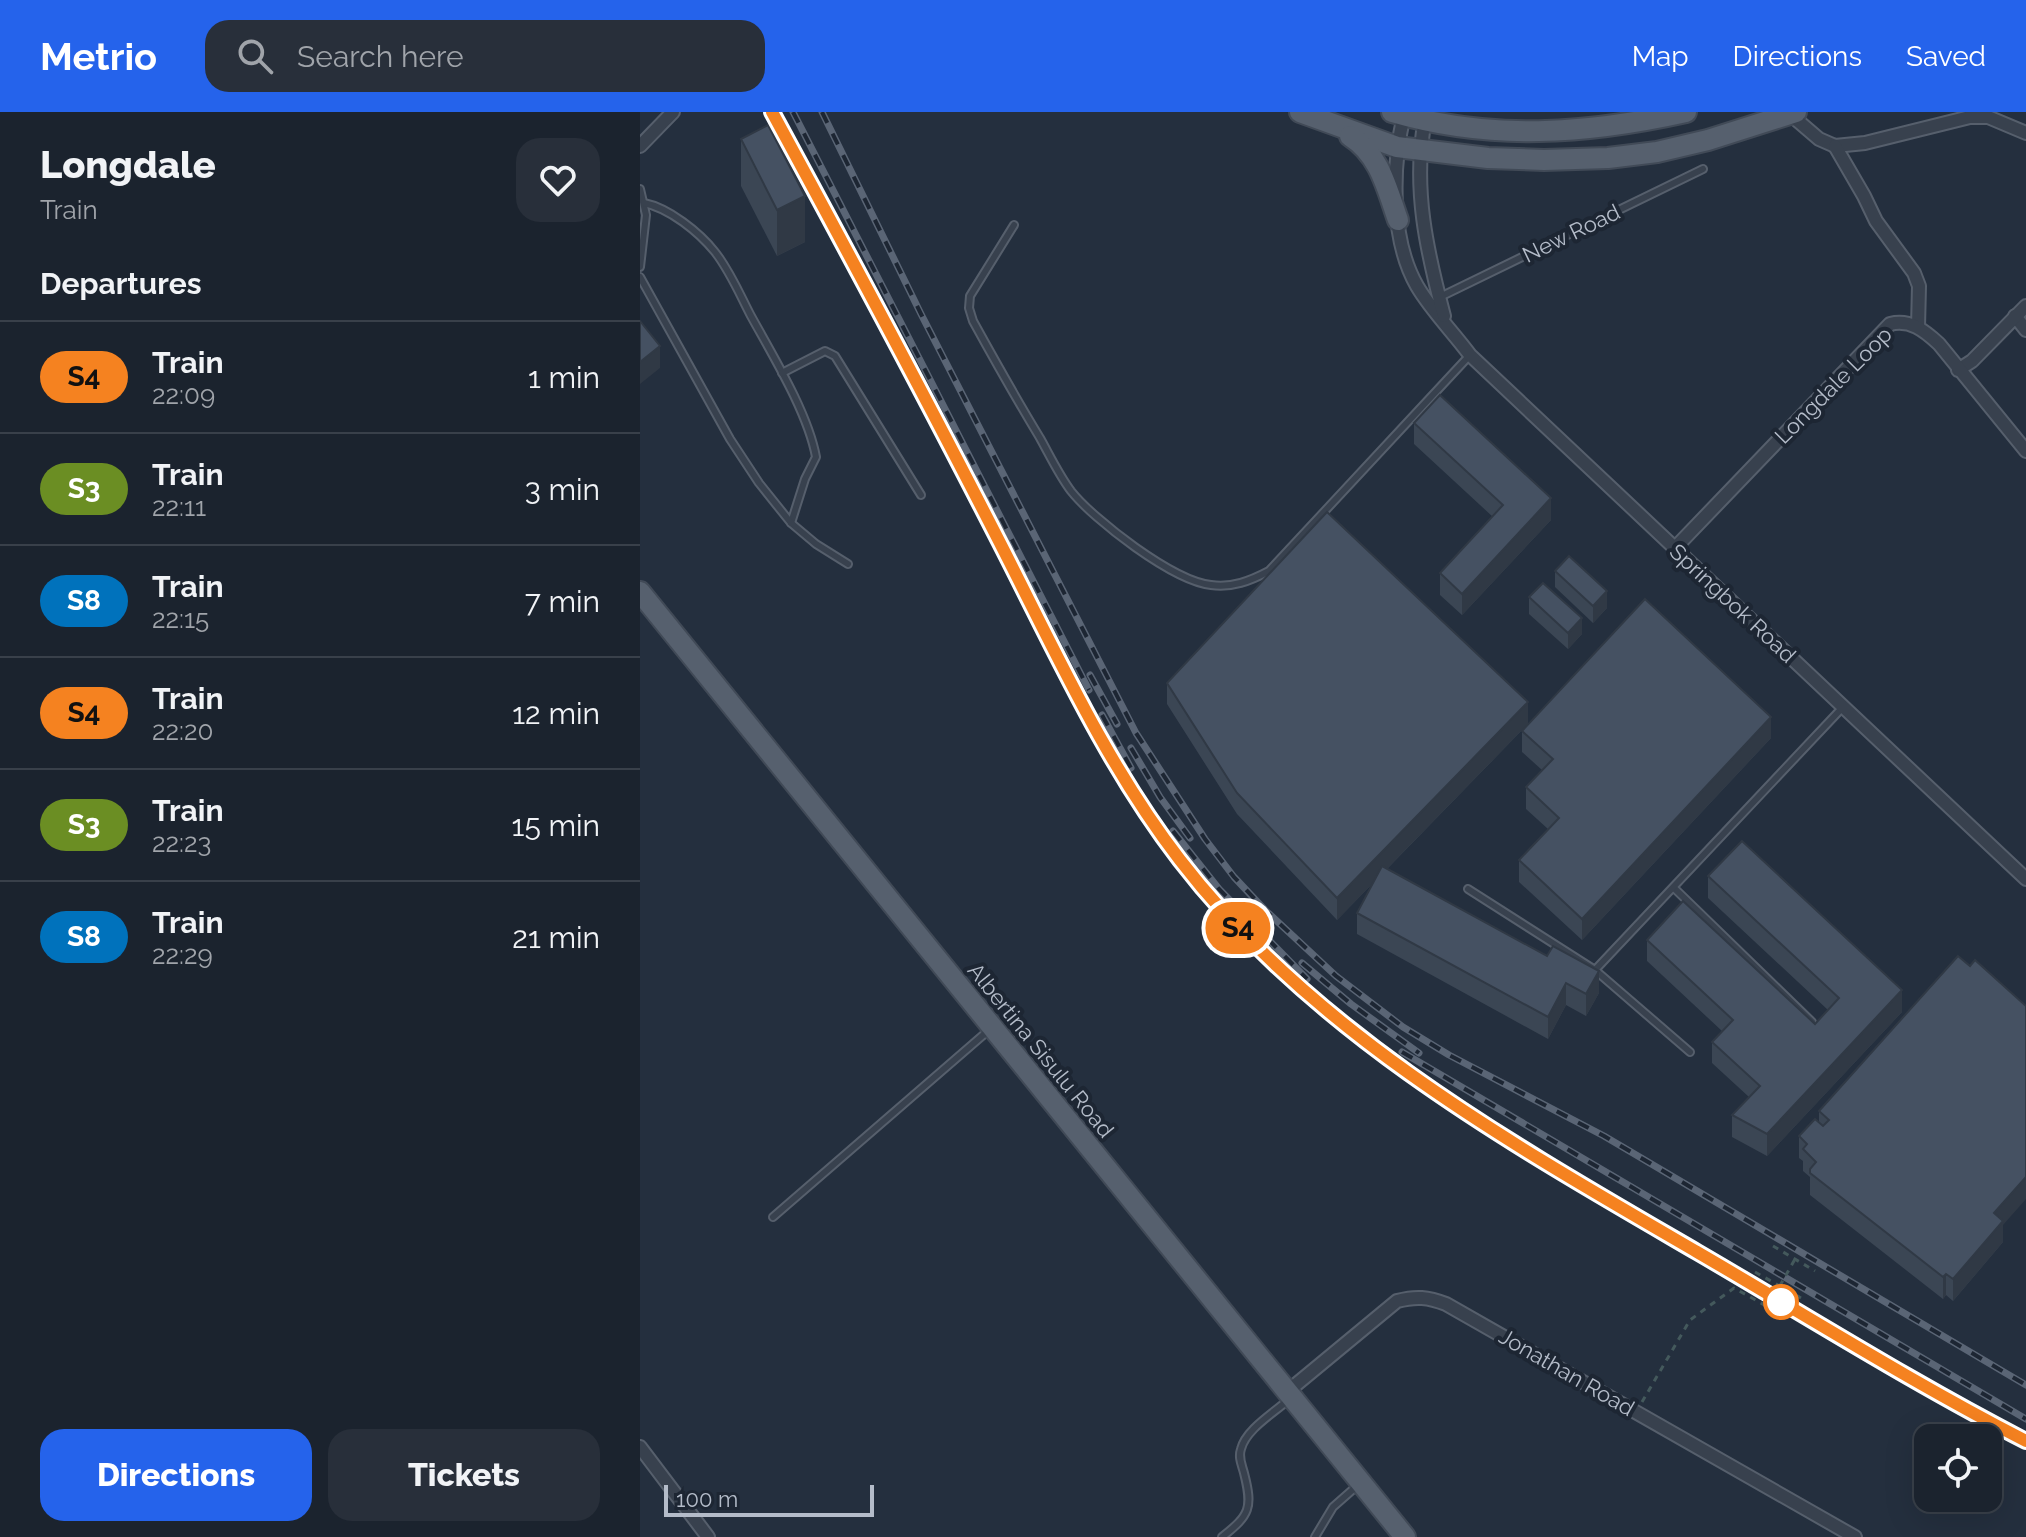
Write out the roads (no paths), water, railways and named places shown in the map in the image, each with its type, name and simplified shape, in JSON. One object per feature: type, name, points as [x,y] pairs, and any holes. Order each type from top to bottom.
[{"type":"main road","points":[[1300,112],[1397,147],[1488,158],[1544,160],[1608,158],[1657,152],[1794,114]]},
{"type":"main road","points":[[1411,114],[1467,119],[1506,131],[1560,132],[1626,125],[1686,112]]},
{"type":"main road","points":[[1333,125],[1361,143],[1370,153],[1381,173],[1398,220]]},
{"type":"main road","name":"Albertina Sisulu Road","points":[[640,592],[1405,1537]]},
{"type":"street","points":[[640,146],[673,112]]},
{"type":"street","name":"Springbok Road","points":[[1411,114],[1419,150],[1429,264],[1445,323]]},
{"type":"street","name":"Springbok Road","points":[[1411,114],[1397,147],[1398,220],[1402,249],[1417,286],[1470,355],[2026,879]]},
{"type":"street","points":[[1794,114],[1819,139],[1835,146],[1865,143],[1970,117],[1988,117],[2026,133]]},
{"type":"street","points":[[1835,146],[1887,239],[1914,273],[1919,286],[1918,327]]},
{"type":"street","points":[[1958,370],[1972,361],[2026,306]]},
{"type":"street","points":[[2015,316],[2026,330]]},
{"type":"street","name":"Longdale Loop","points":[[1675,548],[1882,330],[1899,322],[1918,327],[1939,344],[2026,451]]},
{"type":"street","name":"Jonathan Road","points":[[1289,1395],[1397,1301],[1430,1297],[1855,1537]]},
{"type":"street","points":[[640,1447],[708,1537]]},
{"type":"lane","name":"New Road","points":[[1439,298],[1703,169]]},
{"type":"lane","points":[[640,189],[646,215],[640,267]]},
{"type":"lane","points":[[644,203],[662,209],[712,248],[782,373],[814,444],[816,457],[805,479],[791,523]]},
{"type":"lane","points":[[1014,225],[970,296],[969,308],[973,321],[1069,488],[1097,518],[1190,580],[1231,586],[1269,571],[1470,355]]},
{"type":"lane","points":[[640,277],[730,439],[759,483],[791,523],[816,544],[848,564]]},
{"type":"lane","points":[[782,373],[825,351],[835,356],[921,495]]},
{"type":"lane","points":[[1595,970],[1843,707]]},
{"type":"lane","points":[[1674,888],[1813,1023]]},
{"type":"lane","points":[[1468,889],[1595,970],[1690,1052]]},
{"type":"lane","points":[[773,1217],[992,1027]]},
{"type":"lane","points":[[1222,1537],[1246,1517],[1249,1509],[1240,1462],[1244,1442],[1289,1395]]},
{"type":"lane","points":[[1315,1537],[1333,1507],[1361,1483]]},
{"type":"railway","points":[[772,112],[891,329],[1109,754],[1177,856],[1245,936],[1302,990],[1351,1030],[1517,1146],[1939,1394],[2026,1441]]},
{"type":"railway","points":[[793,112],[1089,690]]},
{"type":"railway","points":[[822,112],[921,314],[1136,733],[1205,839],[1265,910],[1336,976],[1403,1027],[1449,1055],[1604,1136],[2026,1385]]},
{"type":"railway","points":[[1090,675],[1117,724]]},
{"type":"railway","points":[[1102,715],[1131,768]]},
{"type":"railway","points":[[1131,748],[1160,797],[1190,838]]},
{"type":"railway","points":[[1173,831],[1219,889],[1307,979]]},
{"type":"railway","points":[[1302,963],[1351,1004],[1419,1053]]},
{"type":"railway","points":[[1402,1052],[2026,1419]]},
{"type":"train","name":"S4","points":[[772,112],[891,329],[1109,754],[1177,856],[1245,936],[1302,990],[1351,1030],[1517,1146],[1939,1394],[2026,1441]]}]
